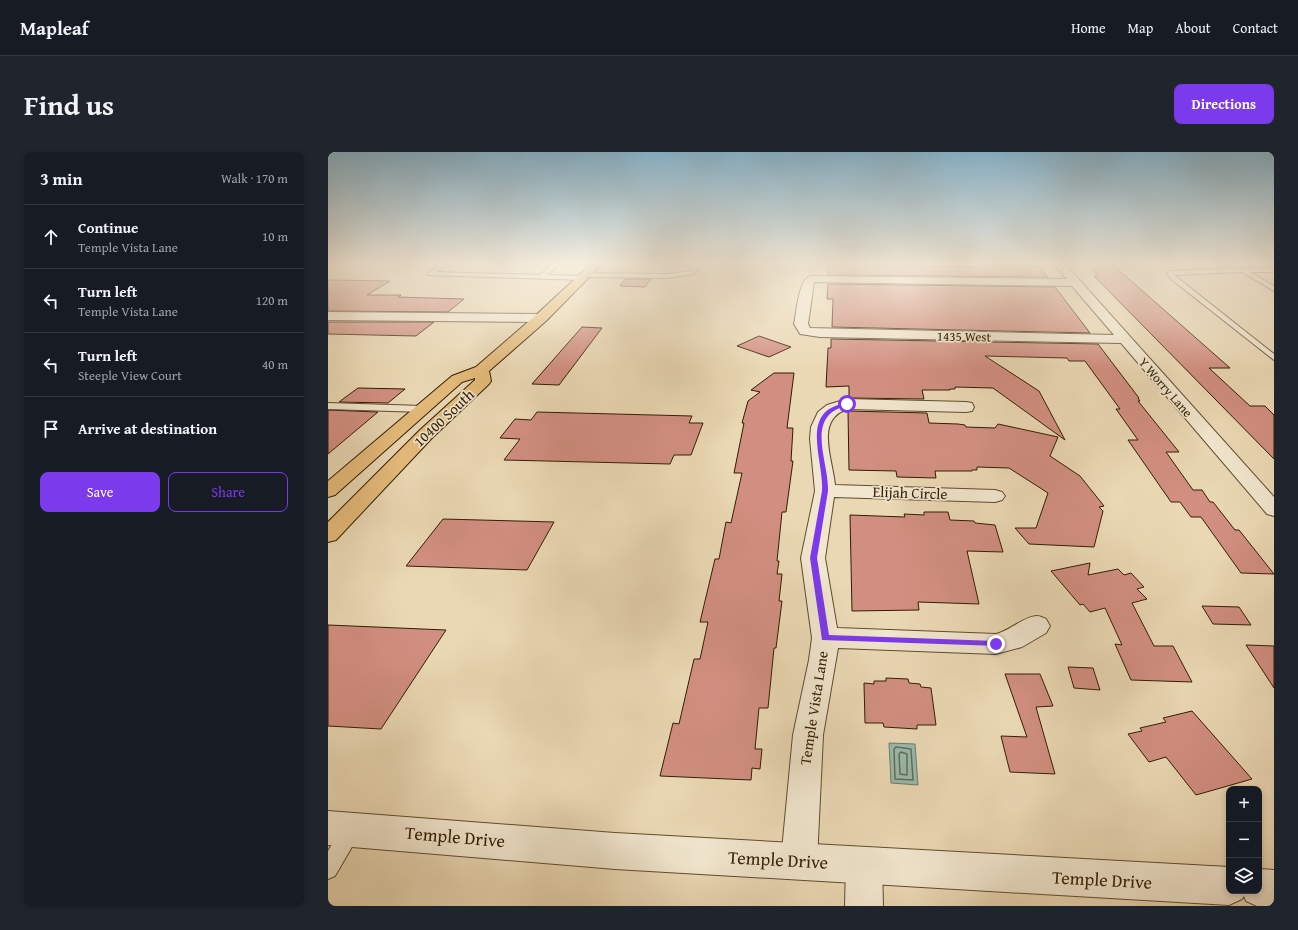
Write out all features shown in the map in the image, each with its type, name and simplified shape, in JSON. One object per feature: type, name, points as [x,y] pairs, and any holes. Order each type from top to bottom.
[{"type":"main road","points":[[480,370],[559,299]]},
{"type":"main road","name":"10400 South","points":[[328,491],[457,379],[480,370],[483,381],[426,434],[328,535]]},
{"type":"street","name":"1435 West","points":[[805,299],[801,324],[805,331],[820,333],[1124,339]]},
{"type":"street","name":"Y Worry Lane","points":[[1089,299],[1274,510]]},
{"type":"street","points":[[328,316],[540,318]]},
{"type":"street","name":"Temple Vista Lane","points":[[799,861],[808,735],[823,660],[825,638],[814,558],[826,481],[820,456],[819,438],[825,416],[833,408],[842,405],[858,404],[966,407]]},
{"type":"street","name":"Elijah Circle","points":[[825,491],[996,496]]},
{"type":"street","points":[[825,638],[996,644],[1013,640],[1037,626]]},
{"type":"street","name":"Temple Drive","points":[[341,828],[615,851],[1226,886]]},
{"type":"street","points":[[864,866],[864,906]]},
{"type":"street","points":[[1262,888],[1274,889]]},
{"type":"lane","points":[[1200,299],[1274,358]]},
{"type":"lane","points":[[328,406],[423,409]]},
{"type":"lane","points":[[328,869],[341,828]]},
{"type":"water","points":[[889,743],[915,744],[918,785],[891,783]]},
{"type":"building","points":[[328,299],[464,299],[448,312],[328,311]]},
{"type":"building","points":[[833,299],[1064,299],[1090,333],[832,327]]},
{"type":"building","points":[[1117,299],[1152,299],[1230,368],[1209,368],[1250,406],[1265,406],[1274,415],[1274,459]]},
{"type":"building","points":[[328,322],[434,322],[416,336],[328,334]]},
{"type":"building","points":[[582,327],[602,328],[559,385],[532,384]]},
{"type":"building","points":[[759,336],[791,347],[769,357],[737,346]]},
{"type":"building","points":[[831,339],[1098,344],[1139,398],[1140,401],[1138,401],[1179,452],[1166,452],[1193,490],[1202,490],[1210,502],[1213,502],[1235,530],[1239,530],[1274,574],[1241,573],[1201,517],[1191,517],[1180,502],[1171,502],[1128,440],[1138,440],[1116,409],[1120,409],[1085,361],[1069,361],[1067,358],[985,356],[1039,391],[1065,440],[993,388],[955,387],[955,389],[950,390],[922,390],[924,399],[849,398],[849,386],[826,387],[828,348],[831,348]]},
{"type":"building","points":[[774,373],[794,373],[787,428],[793,428],[791,461],[793,461],[786,512],[782,512],[777,561],[779,561],[777,574],[782,574],[779,601],[782,601],[776,648],[774,648],[768,708],[759,708],[755,749],[762,749],[760,769],[752,768],[751,780],[660,776],[673,723],[679,724],[694,659],[700,659],[708,622],[700,622],[715,559],[719,559],[726,522],[731,523],[742,473],[734,473],[744,423],[742,423],[748,401],[760,392],[751,390]]},
{"type":"building","points":[[358,388],[405,389],[388,403],[339,402]]},
{"type":"building","points":[[328,410],[378,412],[328,454]]},
{"type":"building","points":[[848,411],[927,413],[929,423],[995,428],[998,424],[1058,437],[1050,456],[1080,476],[1104,506],[1099,507],[1103,511],[1094,547],[1029,544],[1015,528],[1036,528],[1048,493],[1009,468],[977,467],[977,470],[972,471],[935,471],[936,478],[897,477],[896,471],[849,470]]},
{"type":"building","points":[[537,412],[692,416],[689,423],[703,423],[691,455],[674,455],[670,464],[504,460],[520,439],[500,438],[515,419],[531,420]]},
{"type":"building","points":[[924,512],[948,512],[950,520],[974,521],[975,523],[995,525],[1003,552],[967,551],[979,604],[918,602],[919,610],[852,611],[850,515],[905,517],[904,514],[924,515]]},
{"type":"building","points":[[443,519],[554,522],[527,570],[406,566]]},
{"type":"building","points":[[1090,563],[1088,575],[1118,569],[1124,575],[1131,573],[1144,587],[1137,589],[1147,599],[1132,603],[1154,646],[1173,646],[1192,682],[1131,680],[1115,644],[1122,645],[1105,608],[1090,612],[1083,604],[1080,605],[1051,571]]},
{"type":"building","points":[[1202,606],[1239,607],[1251,625],[1213,624]]},
{"type":"building","points":[[328,625],[446,630],[381,729],[328,726]]},
{"type":"building","points":[[1246,645],[1274,646],[1274,688]]},
{"type":"building","points":[[1068,667],[1093,668],[1100,690],[1074,688]]},
{"type":"building","points":[[1005,674],[1040,674],[1053,706],[1036,707],[1055,774],[1010,772],[1001,736],[1027,737]]},
{"type":"building","points":[[886,678],[908,679],[909,683],[920,684],[921,687],[931,688],[936,725],[917,725],[917,729],[884,727],[883,723],[865,723],[864,683],[874,684],[874,681],[886,681]]},
{"type":"building","points":[[1192,711],[1252,779],[1196,795],[1166,757],[1149,762],[1128,734],[1142,731],[1140,728],[1166,722],[1163,718]]},
{"type":"route","points":[[847,404],[837,406],[827,413],[821,425],[819,438],[820,456],[826,481],[823,507],[815,544],[814,569],[825,638],[996,644]]}]
